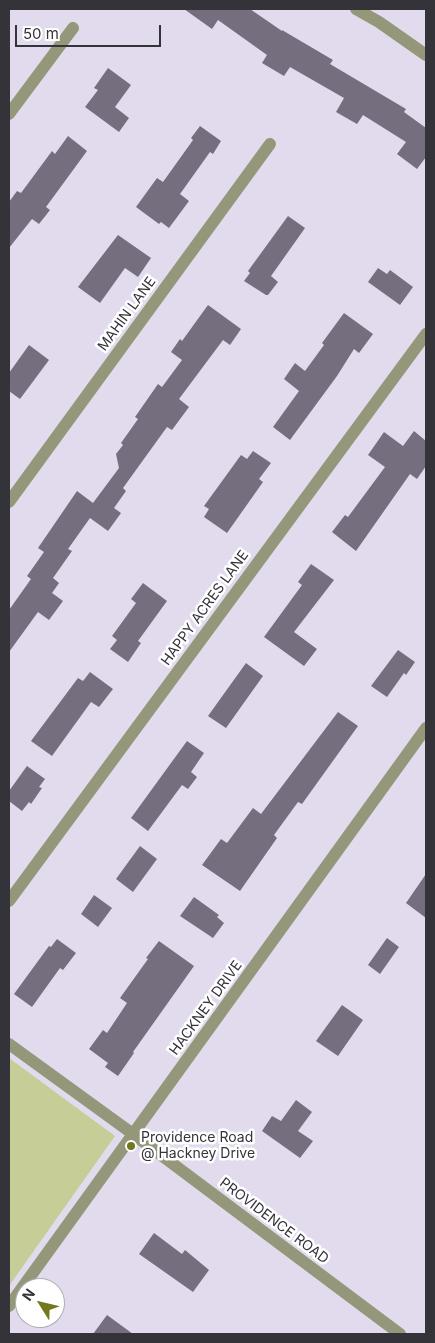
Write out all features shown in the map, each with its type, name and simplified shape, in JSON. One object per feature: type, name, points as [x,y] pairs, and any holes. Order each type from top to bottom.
[{"type":"street","points":[[356,9],[379,22],[426,55]]},
{"type":"street","points":[[9,114],[73,28]]},
{"type":"street","name":"MAHIN LANE","points":[[9,502],[270,144]]},
{"type":"street","name":"HAPPY ACRES LANE","points":[[9,901],[426,334]]},
{"type":"street","name":"HACKNEY DRIVE","points":[[9,1306],[426,728]]},
{"type":"street","name":"PROVIDENCE ROAD","points":[[9,1044],[134,1134],[400,1334]]},
{"type":"green space","points":[[9,1058],[115,1136],[9,1286]]},
{"type":"building","points":[[184,9],[250,9],[282,31],[333,60],[330,64],[406,109],[404,112],[426,128],[426,157],[417,169],[397,154],[406,142],[363,115],[357,124],[336,112],[344,98],[290,67],[284,76],[262,63],[267,55],[218,20],[212,29]]},
{"type":"building","points":[[108,68],[131,85],[115,107],[129,118],[119,132],[85,107],[98,90],[94,88]]},
{"type":"building","points":[[200,126],[221,141],[213,154],[210,152],[180,194],[189,201],[169,228],[161,222],[159,224],[136,207],[157,178],[163,182],[193,140],[191,138]]},
{"type":"building","points":[[68,136],[87,151],[46,207],[50,210],[39,224],[32,219],[9,248],[9,202],[17,191],[21,193],[52,151],[55,154]]},
{"type":"building","points":[[288,216],[305,228],[271,276],[278,282],[266,295],[244,281],[250,273],[248,271]]},
{"type":"building","points":[[118,235],[151,258],[138,277],[125,268],[100,303],[78,287]]},
{"type":"building","points":[[378,268],[387,274],[390,270],[413,287],[400,305],[368,282]]},
{"type":"building","points":[[208,305],[241,329],[230,345],[223,340],[179,399],[189,407],[172,430],[167,427],[123,488],[126,491],[114,508],[121,513],[108,531],[90,518],[68,549],[72,551],[53,578],[59,583],[52,593],[63,601],[49,620],[38,612],[9,652],[9,610],[31,579],[27,576],[44,552],[38,548],[77,491],[93,503],[119,468],[116,454],[123,445],[121,443],[138,419],[135,417],[158,384],[162,387],[182,360],[171,352],[180,339],[182,341]]},
{"type":"building","points":[[344,313],[373,334],[359,353],[354,349],[337,376],[290,440],[273,427],[299,391],[284,379],[295,363],[305,371],[324,345],[322,343]]},
{"type":"building","points":[[29,345],[49,360],[20,399],[9,391],[9,373]]},
{"type":"building","points":[[414,431],[426,441],[426,466],[417,479],[410,474],[356,551],[332,532],[345,515],[348,517],[385,467],[368,455],[384,432],[403,446]]},
{"type":"building","points":[[253,451],[271,463],[259,479],[263,482],[227,533],[204,517],[209,509],[204,506],[241,455],[247,459]]},
{"type":"building","points":[[311,564],[334,580],[294,632],[317,649],[304,666],[264,637],[302,585],[298,582]]},
{"type":"building","points":[[143,583],[167,601],[138,641],[141,643],[128,662],[110,649],[117,640],[112,636],[136,603],[131,599]]},
{"type":"building","points":[[398,650],[415,662],[406,675],[404,673],[387,697],[371,686]]},
{"type":"building","points":[[246,663],[263,676],[226,728],[208,716]]},
{"type":"building","points":[[90,672],[113,689],[99,707],[91,702],[52,756],[31,741],[78,678],[83,681]]},
{"type":"building","points":[[338,712],[358,726],[302,804],[298,802],[274,835],[277,838],[240,891],[202,865],[221,839],[227,843],[253,808],[261,814]]},
{"type":"building","points":[[187,741],[204,753],[191,772],[197,777],[188,789],[182,785],[148,831],[131,818]]},
{"type":"building","points":[[27,766],[45,779],[39,787],[42,788],[31,804],[29,802],[22,811],[9,801],[9,791]]},
{"type":"building","points":[[140,846],[157,859],[133,892],[116,879]]},
{"type":"building","points":[[426,874],[426,918],[406,903]]},
{"type":"building","points":[[94,895],[112,908],[98,927],[81,914]]},
{"type":"building","points":[[194,897],[219,915],[217,917],[224,923],[213,938],[180,916]]},
{"type":"building","points":[[387,938],[399,947],[380,974],[368,965]]},
{"type":"building","points":[[57,939],[76,953],[63,970],[60,968],[32,1007],[14,994],[49,946],[51,947]]},
{"type":"building","points":[[159,941],[194,966],[118,1076],[105,1067],[108,1063],[89,1049],[103,1030],[107,1033],[127,1003],[120,998]]},
{"type":"building","points":[[342,1005],[363,1020],[338,1056],[316,1041]]},
{"type":"building","points":[[296,1100],[312,1112],[298,1131],[313,1141],[300,1158],[262,1131],[272,1116],[281,1121]]},
{"type":"building","points":[[154,1233],[182,1254],[185,1250],[209,1270],[193,1292],[139,1254]]},
{"type":"building","points":[[107,1315],[133,1334],[93,1334]]},
{"type":"place","name":"Providence Road @ Hackney Drive","points":[[131,1146]]}]
